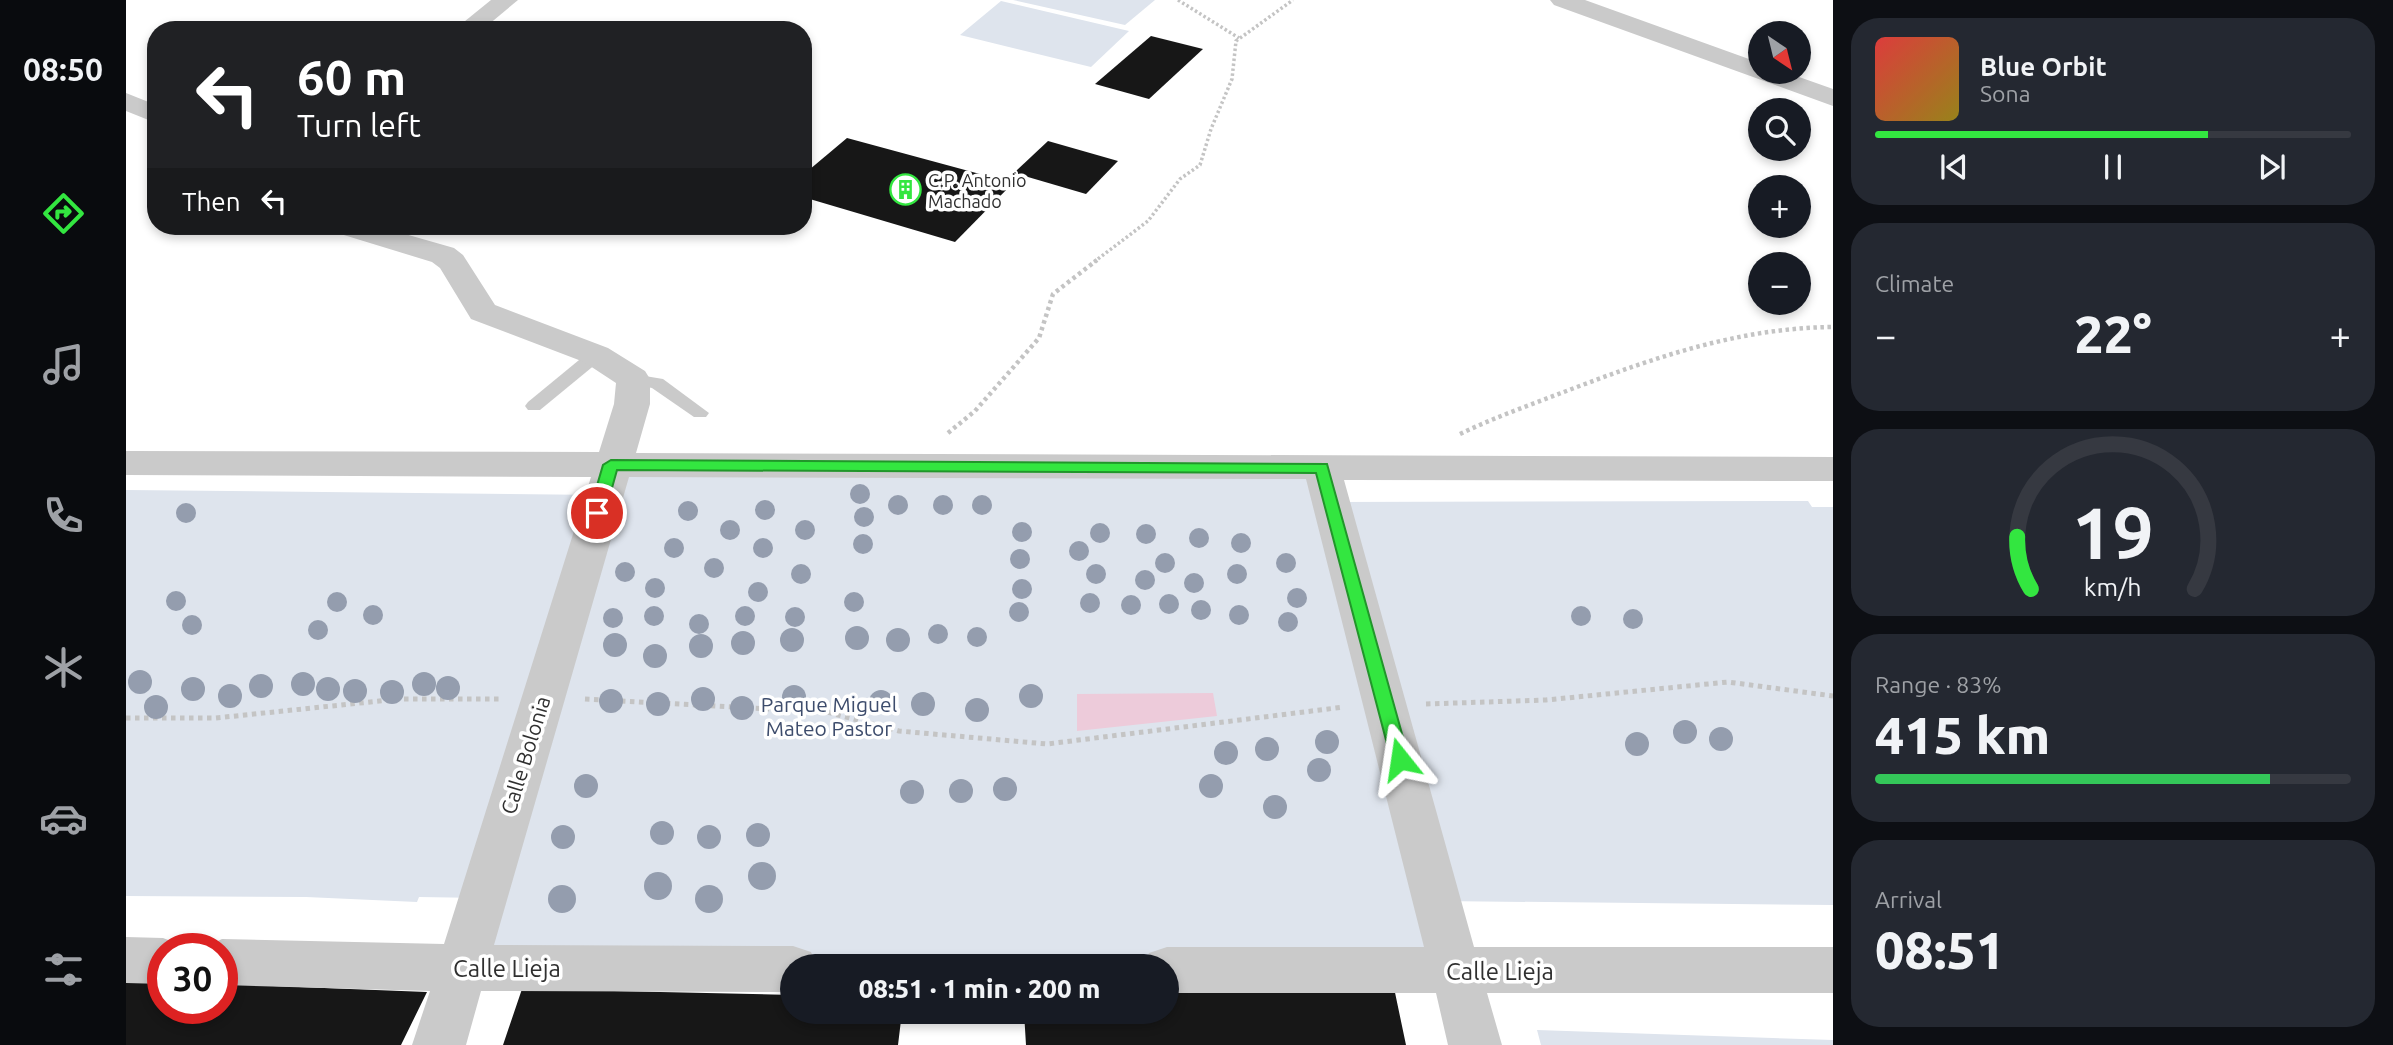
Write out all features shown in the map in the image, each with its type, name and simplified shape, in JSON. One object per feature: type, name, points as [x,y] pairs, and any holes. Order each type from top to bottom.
[{"type":"street","points":[[478,21],[506,0]]},
{"type":"street","points":[[1562,0],[1748,67]]},
{"type":"street","points":[[1794,84],[1833,98]]},
{"type":"street","points":[[126,102],[147,112]]},
{"type":"street","points":[[375,235],[443,255],[452,262],[483,312],[596,355],[633,379]]},
{"type":"street","name":"Calle Bolonia","points":[[439,1045],[611,465],[632,404],[633,379]]},
{"type":"street","points":[[126,463],[1833,469]]},
{"type":"street","points":[[1322,468],[1475,1045]]},
{"type":"street","points":[[126,960],[147,961]]},
{"type":"street","name":"Calle Lieja","points":[[238,962],[461,968],[780,969]]},
{"type":"street","name":"Calle Lieja","points":[[1179,970],[1833,970]]},
{"type":"lane","points":[[534,406],[596,355]]},
{"type":"lane","points":[[633,379],[657,383],[700,413]]},
{"type":"path","points":[[1178,0],[1239,38]]},
{"type":"path","points":[[910,466],[975,411],[1038,338],[1053,294],[1148,222],[1180,179],[1200,165],[1211,129],[1232,79],[1236,41],[1293,0]]},
{"type":"path","points":[[1429,468],[1439,444],[1484,422],[1625,367],[1733,335],[1805,326],[1833,327]]},
{"type":"path","points":[[126,718],[217,718],[380,700],[542,699],[827,712],[899,731],[1047,744],[1341,707],[1546,700],[1728,682],[1833,695]]},
{"type":"green space","points":[[1013,0],[1155,0],[1125,25]]},
{"type":"green space","points":[[1001,1],[1129,31],[1091,67],[960,35]]},
{"type":"green space","name":"Parque Miguel Mateo Pastor","points":[[611,465],[1322,468],[1332,502],[1808,501],[1812,507],[1833,507],[1833,905],[1439,901],[1457,971],[1179,966],[1179,954],[780,954],[780,967],[461,968],[482,898],[419,897],[417,902],[306,897],[126,896],[126,490],[602,495]]},
{"type":"green space","points":[[1537,1030],[1833,1040],[1833,1045],[1541,1045]]},
{"type":"shaded area","points":[[1213,693],[1217,716],[1077,731],[1077,694]]},
{"type":"building","points":[[1151,36],[1203,49],[1149,99],[1095,84]]},
{"type":"building","name":"C.P. Antonio Machado","points":[[847,138],[1013,183],[955,242],[812,200],[812,167]]},
{"type":"building","points":[[1048,141],[1118,161],[1086,194],[1014,173]]},
{"type":"building","points":[[126,981],[147,982],[147,1024],[238,1024],[238,985],[427,992],[401,1045],[126,1045]]},
{"type":"building","points":[[1393,983],[1406,1045],[1026,1045],[1025,1024],[1179,1024],[1179,986]]},
{"type":"building","points":[[522,989],[780,995],[780,1024],[901,1024],[898,1045],[503,1045]]},
{"type":"place","name":"C.P. Antonio Machado","points":[[905,190]]},
{"type":"route","points":[[597,513],[611,465],[1322,468],[1400,759]]}]
